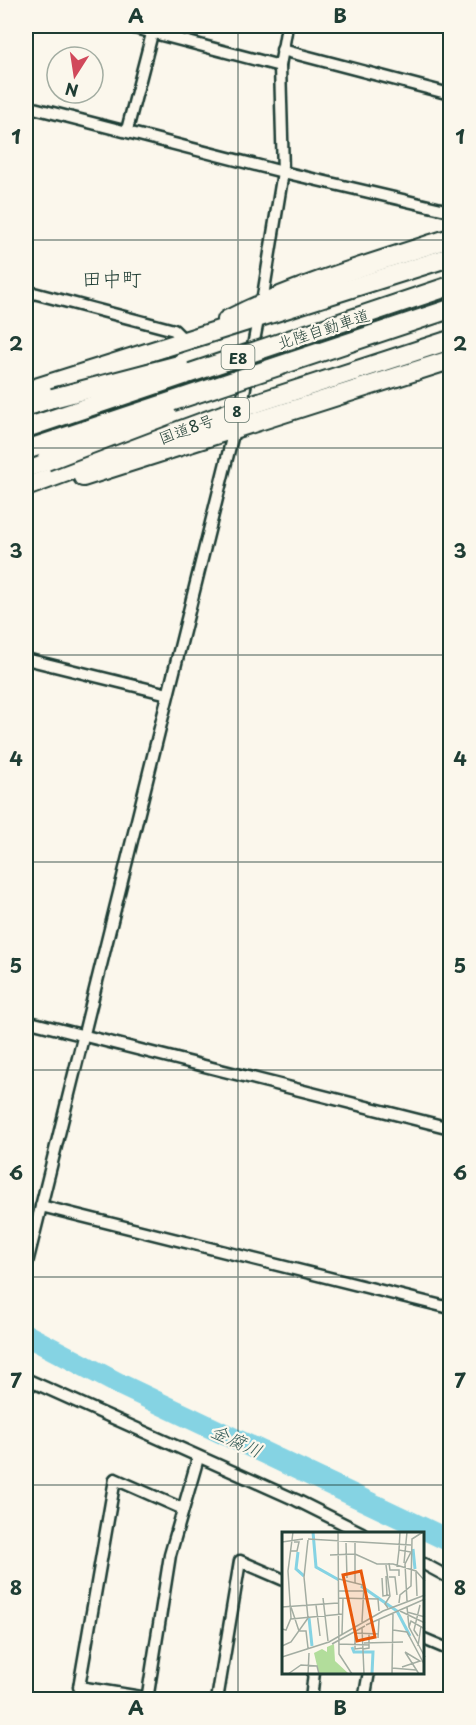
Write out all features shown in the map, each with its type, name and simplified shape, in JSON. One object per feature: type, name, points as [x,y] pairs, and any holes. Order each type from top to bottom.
[{"type":"highway","points":[[26,390],[185,341],[450,238]]},
{"type":"highway","points":[[260,311],[450,257]]},
{"type":"highway","name":"北陸自動車道","points":[[26,428],[450,286]]},
{"type":"highway","points":[[26,407],[235,350],[371,307],[429,293]]},
{"type":"highway","name":"北陸自動車道","points":[[26,450],[450,309]]},
{"type":"highway","points":[[26,468],[373,335]]},
{"type":"highway","name":"国道8号","points":[[26,487],[241,408],[450,340]]},
{"type":"highway","points":[[26,494],[450,360]]},
{"type":"street","points":[[127,26],[153,29],[280,66]]},
{"type":"street","points":[[241,408],[283,172],[280,66],[287,26]]},
{"type":"street","points":[[127,130],[153,29]]},
{"type":"street","points":[[282,50],[450,94]]},
{"type":"street","points":[[26,106],[127,130],[283,172],[450,211]]},
{"type":"street","points":[[26,291],[174,330],[185,341]]},
{"type":"street","points":[[26,1267],[234,430]]},
{"type":"street","points":[[26,658],[168,694]]},
{"type":"street","points":[[26,1021],[450,1128]]},
{"type":"street","points":[[41,1206],[450,1308]]},
{"type":"street","points":[[26,1379],[296,1500],[360,1532]]},
{"type":"street","points":[[183,1509],[115,1479],[79,1687],[147,1699],[170,1555],[198,1458]]},
{"type":"street","points":[[217,1700],[240,1561],[282,1579]]},
{"type":"street","points":[[425,1565],[450,1578]]},
{"type":"street","points":[[425,1640],[450,1650]]},
{"type":"street","points":[[311,1700],[314,1674]]},
{"type":"street","points":[[364,1700],[369,1674]]},
{"type":"waterway","name":"金腐川","points":[[26,1335],[121,1385],[450,1541]]},
{"type":"district","name":"田中町","points":[[112,278]]}]
